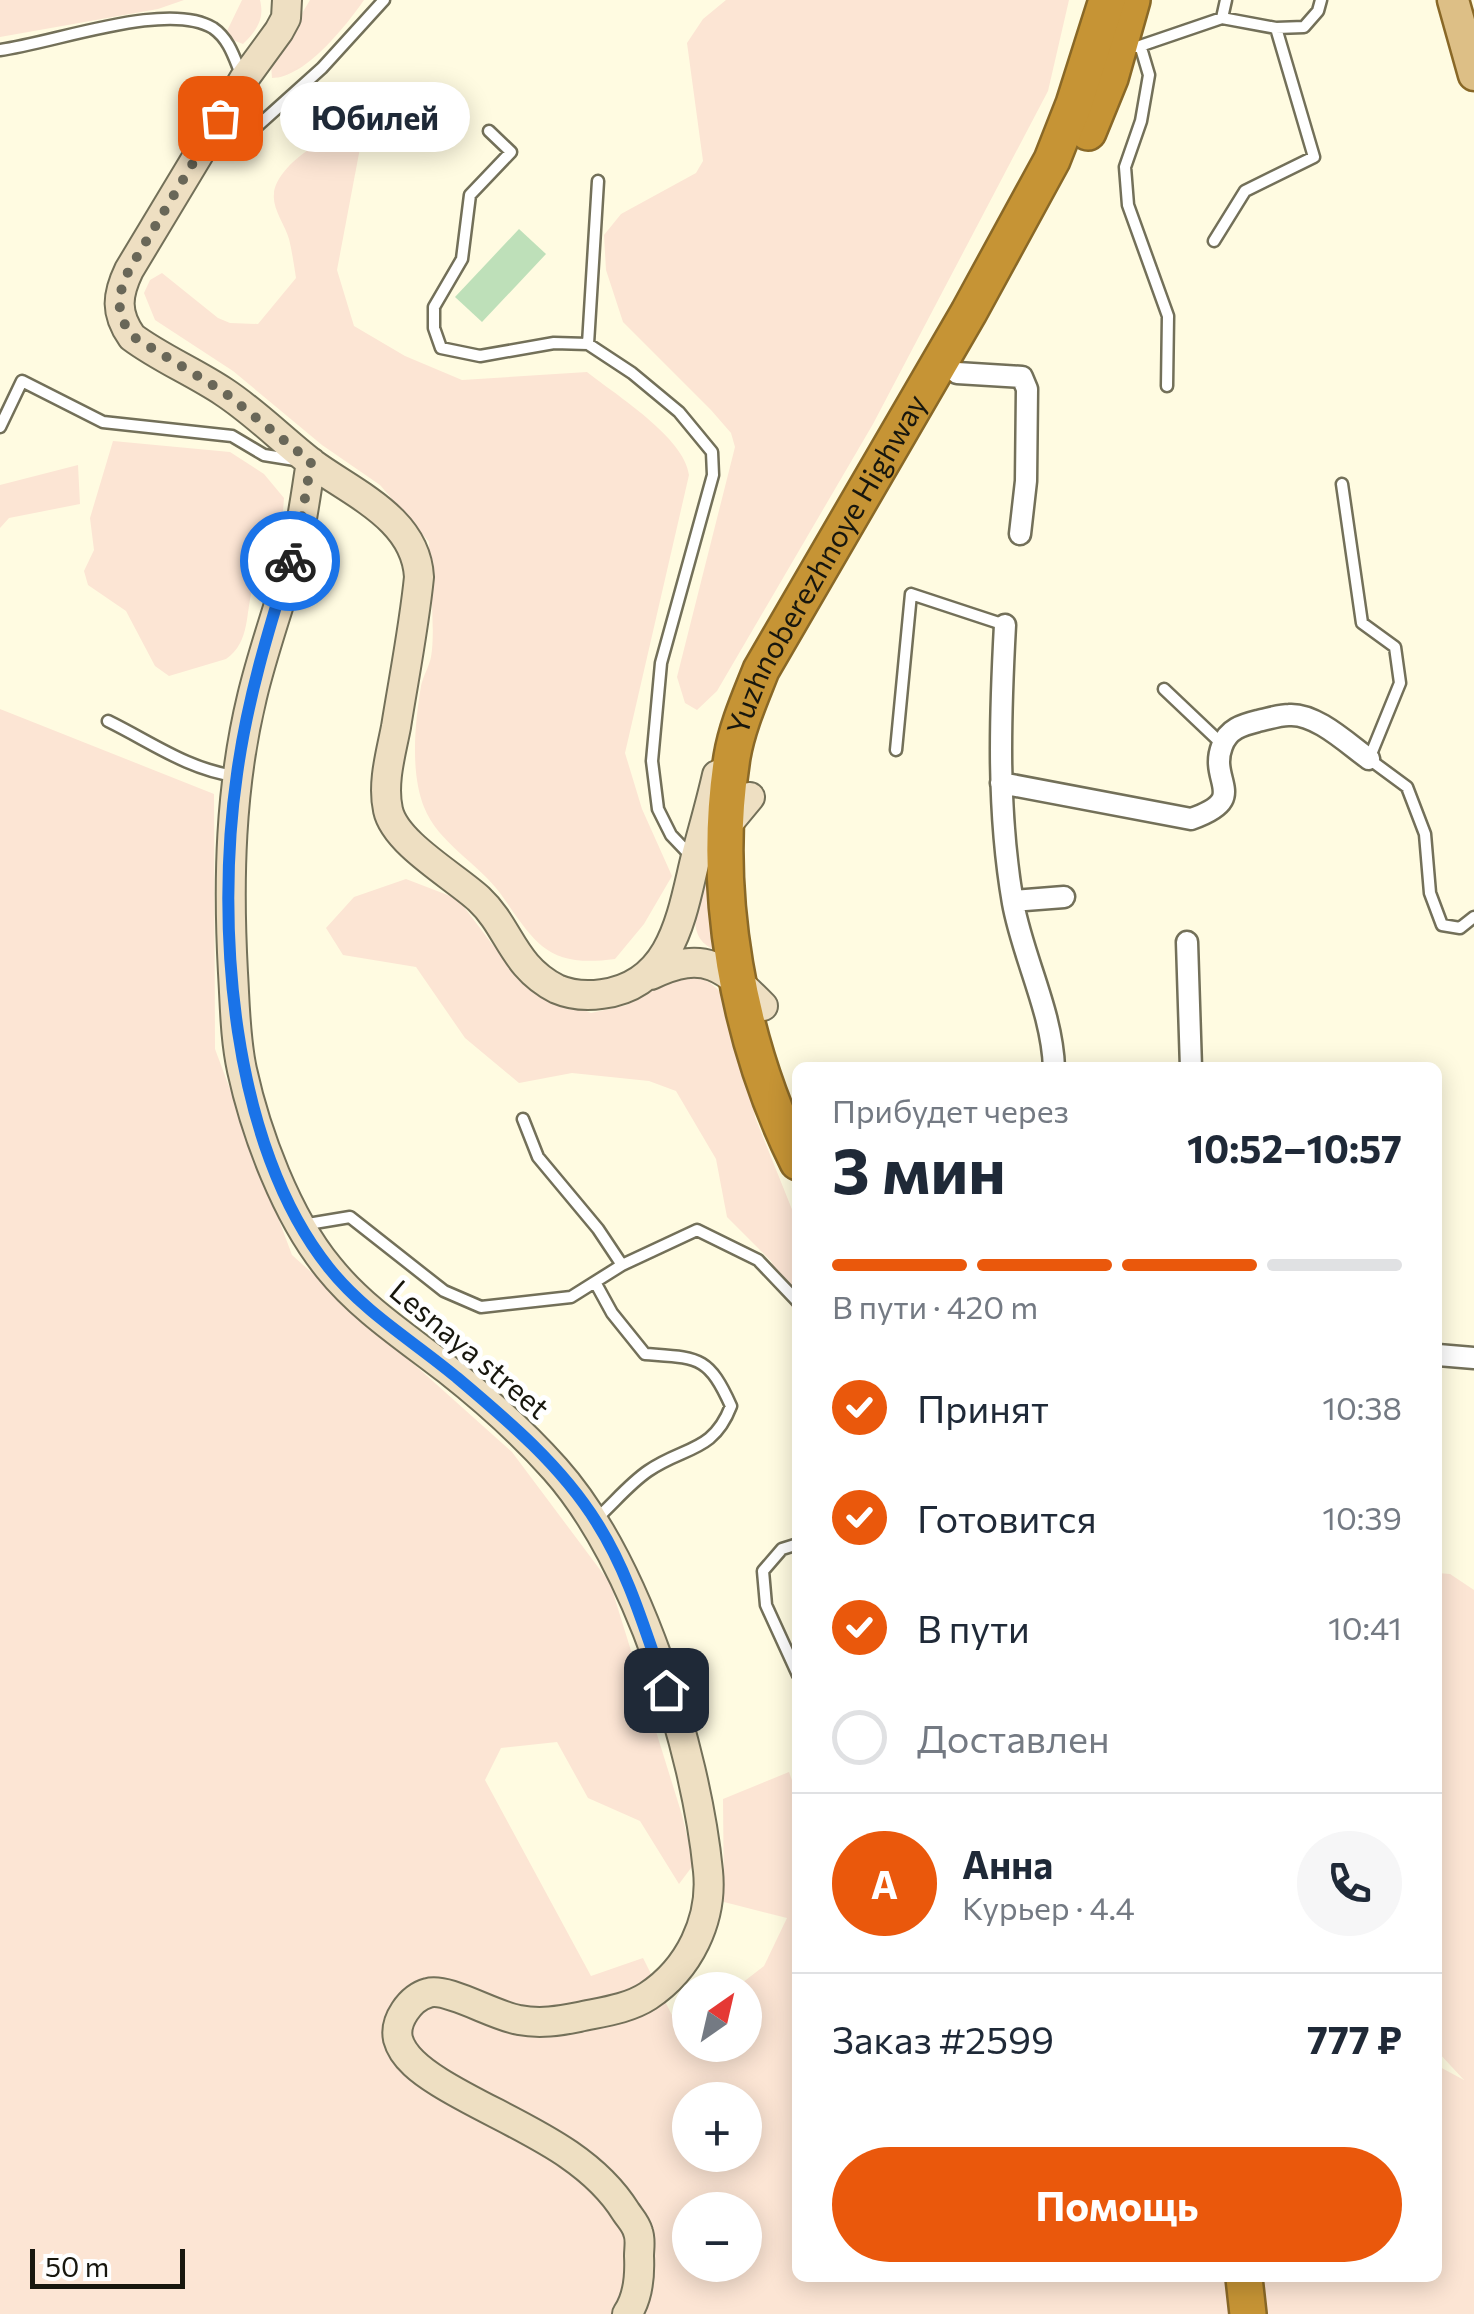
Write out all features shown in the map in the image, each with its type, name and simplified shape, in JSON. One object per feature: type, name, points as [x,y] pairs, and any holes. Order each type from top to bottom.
[{"type":"highway","name":"Yuzhnoberezhnoye Highway","points":[[739,810],[732,758],[744,710],[761,670],[1116,55],[1107,0]]},
{"type":"highway","name":"Yuzhnoberezhnoye Highway","points":[[792,1103],[751,994],[729,907],[739,810],[766,714],[791,655],[878,514],[1057,195],[1116,55],[1132,0]]},
{"type":"highway","name":"Yuzhnoberezhnoye Highway","points":[[751,994],[761,1076],[792,1148]]},
{"type":"highway","points":[[1244,2282],[1248,2314]]},
{"type":"highway","points":[[1264,2282],[1268,2314]]},
{"type":"main road","points":[[1453,0],[1474,75]]},
{"type":"main road","points":[[1462,0],[1474,46]]},
{"type":"street","points":[[287,0],[286,18],[244,79],[120,287],[122,322],[147,348],[224,392],[394,522],[407,538],[418,564],[415,609],[388,776],[388,812],[398,830],[478,898],[491,912],[516,955],[558,989],[576,994],[611,993],[689,960],[703,963],[751,994]]},
{"type":"street","points":[[956,373],[1022,377],[1027,389],[1026,481],[1020,534]]},
{"type":"street","name":"Lesnaya street","points":[[311,462],[299,534],[263,652],[236,776],[229,890],[240,1054],[255,1116],[281,1186],[301,1226],[341,1280],[376,1316],[507,1420],[556,1470],[595,1520],[632,1594],[678,1722],[709,1878],[706,1914],[693,1948],[674,1973],[646,1997],[615,2010],[554,2022],[528,2022],[496,2016],[460,1998],[435,1991],[422,1994],[398,2025],[399,2044],[419,2069],[546,2141],[600,2178],[638,2232],[640,2268],[634,2307],[627,2314]]},
{"type":"street","points":[[1005,626],[1001,783],[1013,901],[1044,1012],[1053,1062]]},
{"type":"street","points":[[650,976],[671,944],[693,873],[725,740],[761,670]]},
{"type":"street","points":[[1001,783],[1190,819],[1212,812],[1221,802],[1224,791],[1219,758],[1230,732],[1244,724],[1292,714],[1332,732],[1370,759]]},
{"type":"street","points":[[693,873],[739,810]]},
{"type":"street","points":[[1013,901],[1064,897]]},
{"type":"street","points":[[1187,942],[1191,1062]]},
{"type":"street","points":[[1442,1354],[1474,1358]]},
{"type":"lane","points":[[205,144],[238,138],[254,130],[322,68],[384,0]]},
{"type":"lane","points":[[1222,18],[1226,0]]},
{"type":"lane","points":[[1116,55],[1222,18],[1276,28],[1304,27],[1318,11],[1321,0]]},
{"type":"lane","points":[[0,50],[153,17],[185,18],[214,28],[225,38],[244,79]]},
{"type":"lane","points":[[1214,241],[1245,191],[1314,157],[1276,28]]},
{"type":"lane","points":[[1116,55],[1149,75],[1141,121],[1124,167],[1128,205],[1168,316],[1167,386]]},
{"type":"lane","points":[[489,131],[511,152],[470,196],[462,259],[434,307],[434,328],[441,348],[480,356],[554,342],[588,344],[632,373],[679,412],[712,452],[713,475],[661,663],[652,761],[658,808],[693,873]]},
{"type":"lane","points":[[588,344],[598,180]]},
{"type":"lane","points":[[0,427],[22,381],[103,422],[232,436],[264,455],[311,462]]},
{"type":"lane","points":[[1342,484],[1362,623],[1395,647],[1400,683],[1370,759],[1407,787],[1425,834],[1430,892],[1442,925],[1460,928],[1474,916]]},
{"type":"lane","points":[[896,750],[910,594],[1005,626]]},
{"type":"lane","points":[[1164,689],[1222,744]]},
{"type":"lane","points":[[108,722],[170,756],[210,772],[236,776]]},
{"type":"lane","points":[[524,1119],[538,1157],[598,1229],[622,1265]]},
{"type":"lane","points":[[301,1226],[350,1217],[444,1291],[480,1307],[571,1297],[622,1265],[697,1230],[758,1260],[792,1296]]},
{"type":"lane","points":[[595,1282],[612,1313],[646,1354],[695,1358],[718,1378],[731,1406],[724,1425],[707,1443],[649,1471],[595,1520]]},
{"type":"lane","points":[[792,1546],[782,1549],[763,1571],[766,1605],[792,1661]]},
{"type":"shaded area","points":[[0,0],[184,0],[158,9],[0,37]]},
{"type":"shaded area","points":[[242,0],[260,0],[261,7],[258,25],[243,44],[226,33]]},
{"type":"shaded area","points":[[310,0],[364,0],[311,60],[285,76],[272,78],[271,65]]},
{"type":"shaded area","points":[[726,0],[1069,0],[1048,91],[873,424],[717,691],[697,710],[685,703],[677,677],[735,447],[731,433],[711,410],[623,322],[606,270],[604,235],[621,214],[696,173],[703,161],[687,43],[703,19]]},
{"type":"shaded area","points":[[357,129],[368,137],[360,148],[337,270],[354,326],[405,356],[462,380],[587,372],[663,432],[685,461],[689,475],[625,753],[642,809],[672,876],[644,924],[615,959],[573,960],[558,956],[534,939],[491,882],[448,842],[424,807],[415,747],[421,686],[432,646],[429,542],[380,485],[322,445],[233,371],[155,320],[144,293],[150,280],[162,273],[218,318],[230,323],[258,324],[296,278],[289,239],[275,205],[277,183],[306,151],[333,136]]},
{"type":"shaded area","points":[[519,229],[546,254],[482,322],[455,297]]},
{"type":"shaded area","points":[[113,441],[230,452],[264,474],[284,498],[283,511],[253,587],[240,644],[226,659],[169,676],[155,666],[126,611],[88,585],[84,571],[94,550],[90,518]]},
{"type":"shaded area","points":[[78,465],[80,504],[9,518],[0,528],[0,485]]},
{"type":"shaded area","points":[[0,709],[214,794],[215,1049],[292,1255],[512,1452],[610,1583],[694,1864],[679,1884],[640,1821],[588,1798],[557,1742],[501,1748],[485,1780],[591,1976],[643,1958],[672,2015],[672,2062],[762,2062],[762,1972],[756,1972],[764,1966],[787,1918],[724,1902],[723,1799],[789,1772],[792,2282],[1442,2282],[1442,2068],[1464,2080],[1442,2056],[1442,1573],[1450,1574],[1474,1590],[1474,2314],[0,2314]]},
{"type":"shaded area","points":[[709,868],[718,951],[706,945],[696,926],[698,903]]},
{"type":"shaded area","points":[[406,879],[458,899],[492,944],[547,996],[591,1013],[627,1005],[659,982],[689,973],[723,994],[746,1058],[755,1117],[792,1210],[792,1308],[771,1261],[727,1217],[716,1159],[676,1091],[649,1081],[572,1073],[519,1083],[465,1038],[416,967],[343,955],[326,928],[354,897]]},
{"type":"way so far","points":[[220,118],[129,270],[120,287],[118,304],[122,322],[132,336],[224,392],[311,462],[299,534],[290,561]]},
{"type":"place","name":"Юбилей","points":[[220,118]]},
{"type":"route","points":[[290,561],[263,652],[236,776],[229,890],[236,1022],[242,1070],[255,1116],[281,1186],[329,1268],[376,1316],[507,1420],[556,1470],[595,1520],[632,1594],[666,1690]]}]
